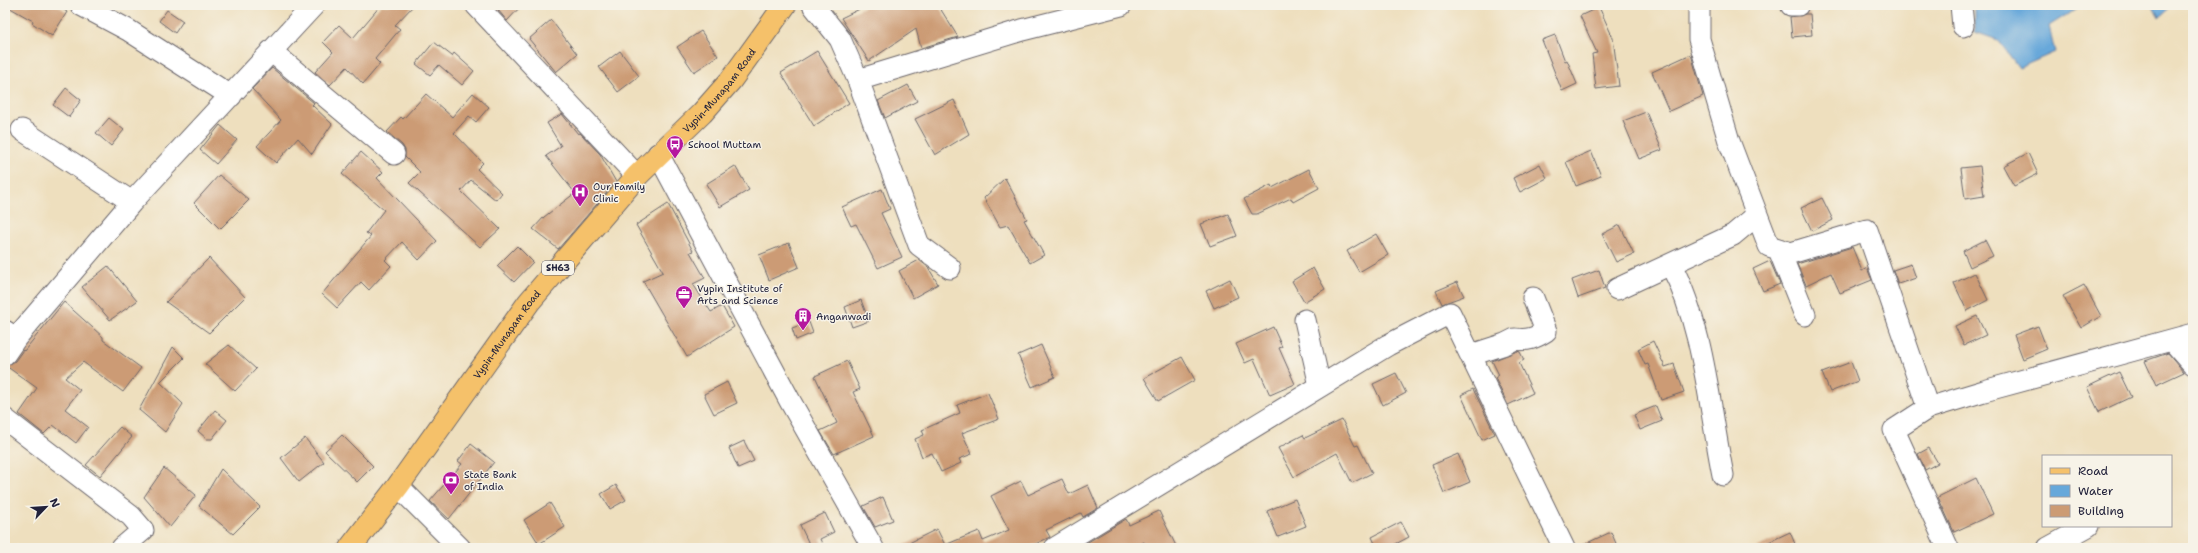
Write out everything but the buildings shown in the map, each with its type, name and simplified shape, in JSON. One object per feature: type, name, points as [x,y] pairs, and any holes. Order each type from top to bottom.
[{"type":"main road","name":"Vypin-Munapam Road","points":[[350,548],[398,486],[529,302],[637,176],[702,113],[731,80],[785,5]]},
{"type":"street","points":[[81,5],[128,30],[231,96]]},
{"type":"street","points":[[9,341],[132,202],[314,5]]},
{"type":"street","points":[[476,5],[637,176]]},
{"type":"street","points":[[813,5],[840,39],[858,80],[919,245],[950,268]]},
{"type":"street","points":[[858,80],[1022,30],[1121,5]]},
{"type":"street","points":[[1699,5],[1699,39],[1729,141],[1768,246],[1791,254],[1867,230],[1928,408]]},
{"type":"street","points":[[1791,5],[1798,5]]},
{"type":"street","points":[[1961,5],[1963,26]]},
{"type":"street","points":[[271,52],[394,154]]},
{"type":"street","points":[[22,130],[132,202]]},
{"type":"street","points":[[658,154],[790,401],[872,548]]},
{"type":"street","points":[[1617,289],[1733,235],[1757,215]]},
{"type":"street","points":[[1779,250],[1805,315]]},
{"type":"street","points":[[1671,265],[1684,289],[1711,397],[1712,418],[1723,474]]},
{"type":"street","points":[[1471,355],[1505,344],[1515,339],[1525,341],[1546,331],[1533,298]]},
{"type":"street","points":[[1055,548],[1388,345],[1450,313],[1564,548]]},
{"type":"street","points":[[1305,320],[1320,386]]},
{"type":"street","points":[[1948,548],[1894,430],[1928,408],[1984,391],[2193,334]]},
{"type":"street","points":[[2172,340],[2193,364]]},
{"type":"street","points":[[5,419],[131,516],[143,530],[122,548]]},
{"type":"street","points":[[398,486],[460,548]]},
{"type":"street","points":[[2048,548],[2086,527]]},
{"type":"water","points":[[1975,5],[2082,5],[2049,26],[2055,52],[2019,68],[1998,40],[1975,32]]},
{"type":"water","points":[[2152,5],[2173,5],[2159,17]]},
{"type":"place","name":"School Muttam","points":[[675,159]]},
{"type":"place","name":"Our Family Clinic","points":[[580,207]]},
{"type":"place","name":"Vypin Institute of Arts and Science","points":[[684,309]]},
{"type":"place","name":"Anganwadi","points":[[803,331]]},
{"type":"place","name":"State Bank of India","points":[[451,495]]}]
